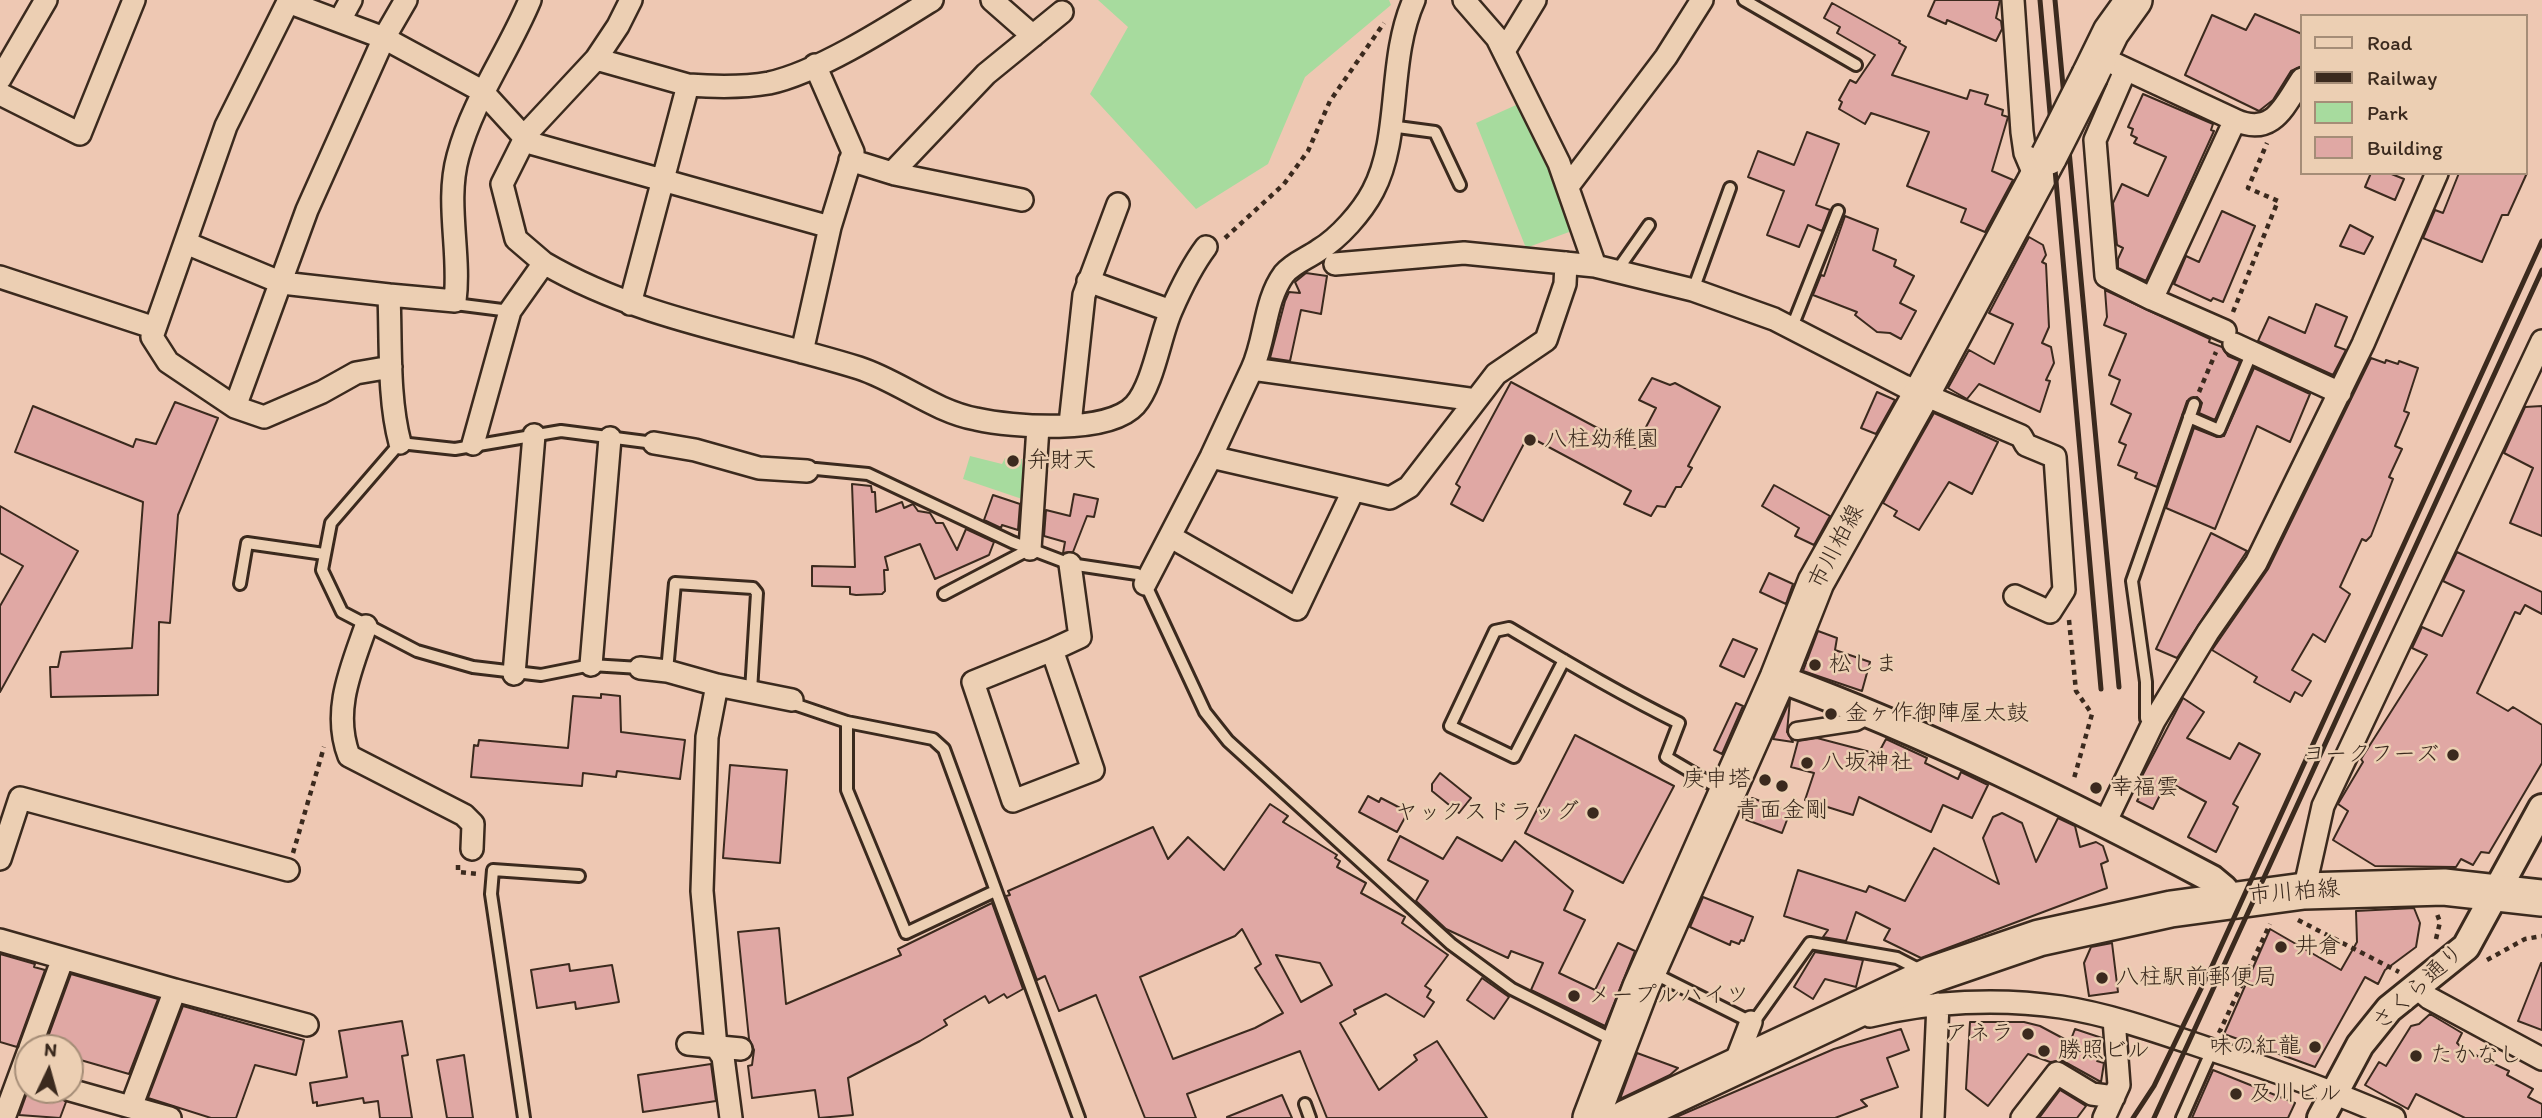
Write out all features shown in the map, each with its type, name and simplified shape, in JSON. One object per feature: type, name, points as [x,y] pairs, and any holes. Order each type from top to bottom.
[{"type":"main road","name":"市川柏線","points":[[1591,1118],[1648,971],[1778,678],[1816,582],[1922,393],[2042,167],[2105,68],[2111,33],[2134,0]]},
{"type":"main road","name":"市川柏線","points":[[1626,1118],[1808,1032],[1934,990],[2039,939],[2227,899],[2286,898],[2444,887],[2542,898]]},
{"type":"street","points":[[0,79],[46,0]]},
{"type":"street","points":[[0,94],[80,134],[134,0]]},
{"type":"street","points":[[340,20],[351,0]]},
{"type":"street","points":[[235,407],[334,144],[384,38],[406,0]]},
{"type":"street","points":[[186,243],[282,283],[456,301],[458,278],[453,209],[457,158],[482,91],[530,0]]},
{"type":"street","points":[[631,0],[596,59],[524,139],[502,184],[516,239],[544,263],[582,285],[630,304],[862,369],[962,416],[1038,427],[1113,418],[1135,405],[1154,365],[1171,311],[1187,273],[1206,247]]},
{"type":"street","points":[[596,59],[688,85],[733,88],[771,83],[815,65],[932,0]]},
{"type":"street","points":[[992,0],[1033,36]]},
{"type":"street","points":[[1145,584],[1212,457],[1262,348],[1272,297],[1285,272],[1338,235],[1373,192],[1388,144],[1396,61],[1404,25],[1414,0]]},
{"type":"street","points":[[1464,0],[1504,51],[1569,184],[1595,266]]},
{"type":"street","points":[[1504,51],[1535,0]]},
{"type":"street","points":[[1569,184],[1666,57],[1702,0]]},
{"type":"street","points":[[2013,0],[2025,153],[2042,167]]},
{"type":"street","points":[[391,368],[356,373],[322,392],[264,417],[235,407],[168,362],[152,337],[226,126],[286,1],[384,38],[482,91],[524,139],[830,227]]},
{"type":"street","points":[[892,173],[985,74],[1062,12]]},
{"type":"street","points":[[802,352],[830,227],[853,152],[815,65]]},
{"type":"street","points":[[2300,82],[2274,119],[2265,125],[2248,126],[2105,68],[2095,140],[2106,276],[2340,393]]},
{"type":"street","points":[[630,304],[688,85]]},
{"type":"street","points":[[2152,299],[2235,120]]},
{"type":"street","points":[[850,160],[892,173],[1022,200]]},
{"type":"street","points":[[2105,823],[2154,722],[2208,632],[2256,563],[2340,393],[2436,175]]},
{"type":"street","points":[[1070,424],[1087,281],[1118,204]]},
{"type":"street","points":[[1335,264],[1464,253],[1595,266],[1693,290],[1792,327],[1922,393],[2021,436],[2026,445],[2055,457],[2064,590],[2050,612],[2015,596]]},
{"type":"street","points":[[473,444],[510,311],[544,263]]},
{"type":"street","points":[[1212,457],[1390,498],[1409,487],[1496,374],[1546,340],[1565,284],[1566,264]]},
{"type":"street","points":[[0,277],[155,328]]},
{"type":"street","points":[[1087,281],[1171,311]]},
{"type":"street","points":[[389,295],[392,403],[400,443]]},
{"type":"street","points":[[2286,898],[2323,806],[2542,341]]},
{"type":"street","points":[[1252,369],[1476,400]]},
{"type":"street","points":[[1030,549],[1038,427]]},
{"type":"street","points":[[514,674],[534,435]]},
{"type":"street","points":[[592,665],[610,438]]},
{"type":"street","points":[[654,443],[695,450],[760,468],[807,471]]},
{"type":"street","points":[[1171,537],[1297,609],[1353,491]]},
{"type":"street","points":[[1052,650],[1093,770],[1013,802],[973,682],[1080,637],[1070,564]]},
{"type":"street","points":[[366,626],[343,692],[344,744],[349,756],[464,815],[473,824],[472,849]]},
{"type":"street","points":[[640,668],[667,671],[717,685],[792,700]]},
{"type":"street","points":[[1778,678],[1872,713],[2066,803],[2212,879],[2224,889],[2227,899]]},
{"type":"street","points":[[717,685],[707,737],[702,891],[716,1047],[723,1057],[732,1118]]},
{"type":"street","points":[[1797,731],[1856,722],[1872,713]]},
{"type":"street","points":[[0,859],[20,797],[288,870]]},
{"type":"street","name":"さくら通り","points":[[2321,1118],[2360,1045],[2389,1009],[2406,973],[2466,947],[2542,808]]},
{"type":"street","points":[[0,940],[307,1026]]},
{"type":"street","points":[[35,1034],[63,958]]},
{"type":"street","points":[[2406,973],[2429,998],[2542,1059]]},
{"type":"street","points":[[131,1107],[175,990]]},
{"type":"street","points":[[1933,1118],[1934,990],[2062,1007],[2114,1019],[2333,1092],[2394,1118]]},
{"type":"street","points":[[2104,1118],[2119,1085],[2114,1019]]},
{"type":"street","points":[[1734,1066],[1751,1022]]},
{"type":"street","points":[[688,1044],[741,1049]]},
{"type":"street","points":[[2022,1118],[2050,1078],[2057,1073],[2092,1094],[2114,1097]]},
{"type":"street","points":[[4,1118],[14,1082]]},
{"type":"street","points":[[84,1094],[170,1118]]},
{"type":"lane","points":[[1744,0],[1856,65]]},
{"type":"lane","points":[[1390,126],[1435,132],[1460,185]]},
{"type":"lane","points":[[1693,290],[1730,188]]},
{"type":"lane","points":[[1792,327],[1838,211]]},
{"type":"lane","points":[[1616,272],[1648,225]]},
{"type":"lane","points":[[456,301],[455,304],[510,311]]},
{"type":"lane","points":[[2189,417],[2219,430],[2237,342]]},
{"type":"lane","points":[[2154,722],[2146,718],[2146,682],[2132,581],[2194,404]]},
{"type":"lane","points":[[640,668],[634,670],[592,665],[541,675],[514,674],[473,667],[417,651],[342,612],[322,570],[331,523],[400,443],[456,449],[561,431],[654,443]]},
{"type":"lane","points":[[807,471],[816,469],[868,474],[1030,549],[1070,564],[1137,574],[1145,584],[1205,712],[1228,741],[1451,944],[1512,989],[1619,1043]]},
{"type":"lane","points":[[240,584],[247,543],[324,554]]},
{"type":"lane","points":[[944,594],[1030,549]]},
{"type":"lane","points":[[667,671],[675,583],[752,588],[758,593],[751,691]]},
{"type":"lane","points":[[1564,660],[1514,757],[1450,726],[1495,631],[1508,628],[1564,660],[1600,683],[1679,723],[1666,757],[1728,793]]},
{"type":"lane","points":[[792,700],[791,703],[847,722],[933,739],[944,749],[1079,1118]]},
{"type":"lane","points":[[847,722],[847,790],[906,933],[995,891]]},
{"type":"lane","points":[[524,1118],[491,894],[493,870],[579,876]]},
{"type":"lane","points":[[1648,971],[1751,1022],[1810,943],[1897,958],[1934,990]]},
{"type":"lane","points":[[2182,1118],[2211,1050]]},
{"type":"lane","points":[[1305,1104],[1310,1118]]},
{"type":"path","points":[[1206,247],[1221,242],[1284,184],[1308,151],[1330,101],[1386,20]]},
{"type":"path","points":[[2194,404],[2237,342],[2278,201],[2248,188],[2268,142],[2265,125]]},
{"type":"path","points":[[2066,803],[2092,714],[2076,691],[2068,608]]},
{"type":"path","points":[[288,870],[326,740],[344,744]]},
{"type":"path","points":[[2211,1050],[2286,898],[2406,973]]},
{"type":"path","points":[[2428,945],[2438,937],[2440,922],[2436,908]]},
{"type":"path","points":[[2388,980],[2406,973]]},
{"type":"green space","points":[[1098,0],[1389,0],[1391,5],[1305,77],[1268,164],[1196,209],[1090,94],[1128,27]]},
{"type":"green space","points":[[1525,101],[1566,201],[1569,232],[1526,248],[1476,123]]},
{"type":"green space","points":[[970,456],[1002,464],[1005,458],[1022,459],[1022,467],[1028,468],[1025,500],[963,479]]},
{"type":"building","points":[[1935,0],[2000,0],[1996,18],[2001,21],[2002,29],[1996,41],[1947,20],[1946,24],[1928,16]]},
{"type":"building","points":[[1832,3],[1906,47],[1892,75],[1967,99],[1970,90],[1988,95],[1985,104],[2003,110],[2002,115],[2008,117],[1992,171],[2013,180],[1985,232],[1961,222],[1966,209],[1907,186],[1929,132],[1871,113],[1865,124],[1839,109],[1842,102],[1839,100],[1850,80],[1856,83],[1875,55],[1837,33],[1840,27],[1824,18]]},
{"type":"building","points":[[2255,14],[2300,33],[2300,67],[2291,71],[2273,100],[2259,111],[2185,75],[2212,15],[2246,30]]},
{"type":"building","points":[[2143,94],[2213,124],[2211,130],[2214,131],[2146,281],[2118,268],[2118,259],[2123,248],[2117,245],[2113,203],[2122,184],[2148,196],[2166,157],[2134,143],[2137,138],[2131,135],[2133,129],[2128,127]]},
{"type":"building","points":[[1807,132],[1839,144],[1816,205],[1830,210],[1822,231],[1808,225],[1799,247],[1767,235],[1784,191],[1748,177],[1758,151],[1794,165]]},
{"type":"building","points":[[2370,175],[2394,175],[2404,179],[2395,200],[2365,187]]},
{"type":"building","points":[[2458,175],[2526,175],[2508,215],[2502,215],[2482,262],[2423,238],[2435,210],[2443,213]]},
{"type":"building","points":[[2222,211],[2255,226],[2223,302],[2213,298],[2211,301],[2174,284],[2186,256],[2199,262]]},
{"type":"building","points":[[1845,216],[1878,229],[1873,250],[1896,260],[1894,266],[1914,276],[1900,303],[1916,311],[1901,339],[1890,333],[1877,332],[1855,315],[1857,312],[1813,295],[1821,275],[1824,276]]},
{"type":"building","points":[[2350,225],[2373,237],[2364,254],[2340,246]]},
{"type":"building","points":[[2029,237],[2043,245],[2046,255],[2042,262],[2046,264],[2049,327],[2042,343],[2051,347],[2054,363],[2046,380],[2050,381],[2040,412],[1979,384],[1967,399],[1948,388],[1969,350],[1994,364],[2013,324],[1989,313]]},
{"type":"building","points":[[1306,273],[1327,276],[1321,314],[1301,310],[1290,361],[1270,358],[1285,301],[1289,292],[1300,293],[1295,282]]},
{"type":"building","points":[[2105,290],[2210,339],[2209,342],[2222,347],[2228,356],[2240,361],[2215,420],[2199,413],[2202,403],[2197,397],[2187,401],[2157,487],[2135,478],[2137,473],[2118,465],[2126,445],[2119,442],[2131,414],[2111,404],[2120,380],[2109,375],[2126,334],[2104,325],[2107,317]]},
{"type":"building","points":[[2316,304],[2347,317],[2335,346],[2346,350],[2333,375],[2258,341],[2269,317],[2305,333]]},
{"type":"building","points":[[2371,358],[2385,363],[2386,360],[2398,364],[2399,361],[2418,368],[2404,411],[2409,413],[2395,446],[2402,449],[2389,477],[2393,479],[2371,536],[2366,541],[2362,539],[2340,587],[2350,594],[2325,642],[2313,634],[2292,670],[2311,681],[2302,696],[2295,692],[2290,702],[2254,682],[2257,677],[2212,650],[2268,569]]},
{"type":"building","points":[[2254,368],[2310,394],[2290,442],[2257,426],[2215,529],[2166,508],[2194,428],[2217,437],[2224,436]]},
{"type":"building","points":[[1652,378],[1670,385],[1675,383],[1720,407],[1688,466],[1692,468],[1681,487],[1676,487],[1665,507],[1657,506],[1651,516],[1624,504],[1631,491],[1528,436],[1483,521],[1451,504],[1460,487],[1456,484],[1511,382],[1635,448],[1656,408],[1639,400]]},
{"type":"building","points":[[1877,392],[1895,400],[1876,434],[1861,428]]},
{"type":"building","points":[[175,402],[218,418],[178,515],[170,623],[159,622],[158,695],[51,697],[50,667],[58,667],[61,652],[132,648],[143,502],[15,452],[33,406],[133,447],[136,439],[156,444]]},
{"type":"building","points":[[2542,406],[2542,536],[2510,523],[2533,468],[2504,453],[2525,407]]},
{"type":"building","points":[[1934,413],[1998,442],[1972,494],[1949,482],[1919,530],[1894,516],[1897,511],[1883,503]]},
{"type":"building","points":[[852,484],[871,486],[872,492],[875,492],[876,512],[902,502],[904,508],[913,504],[918,511],[930,513],[936,523],[943,523],[957,550],[966,529],[994,542],[989,555],[935,579],[920,544],[885,557],[888,570],[884,570],[885,591],[882,594],[856,595],[850,594],[850,587],[812,586],[812,566],[855,567]]},
{"type":"building","points":[[1774,485],[1830,516],[1814,545],[1795,536],[1799,528],[1762,506]]},
{"type":"building","points":[[1074,494],[1098,499],[1094,517],[1087,516],[1073,552],[1063,553],[1065,542],[1044,536],[1046,510],[1070,516]]},
{"type":"building","points":[[993,495],[1020,504],[1018,530],[1002,525],[1001,528],[984,520]]},
{"type":"building","points":[[0,506],[78,551],[0,692],[0,606],[23,566],[0,553]]},
{"type":"building","points":[[2211,533],[2247,551],[2177,658],[2156,649]]},
{"type":"building","points":[[2457,552],[2542,592],[2542,614],[2525,605],[2520,614],[2515,612],[2477,693],[2508,711],[2513,707],[2542,725],[2542,763],[2489,853],[2481,852],[2473,865],[2461,859],[2456,867],[2375,866],[2333,840],[2348,811],[2338,804],[2363,762],[2361,759],[2427,655],[2412,648],[2422,627],[2442,636],[2464,591],[2443,581]]},
{"type":"building","points":[[1769,573],[1793,584],[1786,604],[1760,592]]},
{"type":"building","points":[[1818,631],[1837,638],[1835,650],[1870,662],[1862,691],[1803,671]]},
{"type":"building","points":[[1733,639],[1757,649],[1744,677],[1720,666]]},
{"type":"building","points":[[601,694],[620,696],[621,732],[685,740],[680,779],[617,771],[616,777],[583,773],[582,786],[471,777],[474,745],[478,746],[479,740],[568,748],[573,696],[601,698]]},
{"type":"building","points":[[2183,698],[2204,712],[2187,738],[2230,759],[2239,743],[2260,754],[2233,804],[2238,807],[2216,852],[2188,837],[2206,802],[2167,781],[2153,809],[2137,801],[2142,792],[2138,790],[2140,780]]},
{"type":"building","points":[[1790,700],[1787,732],[1793,742],[1773,739]]},
{"type":"building","points":[[1736,703],[1743,706],[1722,754],[1714,750]]},
{"type":"building","points":[[1575,735],[1674,786],[1623,883],[1525,833]]},
{"type":"building","points":[[1817,738],[1878,754],[1886,739],[1927,758],[1925,763],[1958,779],[1961,772],[1988,785],[1972,818],[1943,805],[1931,832],[1859,797],[1853,815],[1805,800],[1814,773],[1791,767],[1798,741]]},
{"type":"building","points":[[730,765],[787,770],[780,863],[723,858]]},
{"type":"building","points":[[1440,773],[1471,798],[1459,813],[1432,791],[1432,784]]},
{"type":"building","points":[[1368,796],[1379,802],[1381,798],[1408,812],[1397,832],[1359,812]]},
{"type":"building","points":[[1752,798],[1790,812],[1782,833],[1744,819]]},
{"type":"building","points":[[1270,804],[1288,816],[1283,822],[1337,855],[1335,858],[1340,861],[1337,867],[1366,883],[1361,893],[1405,917],[1402,923],[1448,955],[1425,986],[1431,990],[1427,997],[1434,1002],[1424,1017],[1386,994],[1354,1010],[1356,1014],[1340,1023],[1379,1090],[1417,1060],[1414,1055],[1437,1041],[1487,1118],[1327,1118],[1300,1051],[1187,1094],[1196,1118],[1145,1118],[1096,995],[1059,1011],[1045,976],[1037,980],[1006,896],[1010,895],[1008,891],[1153,827],[1168,859],[1188,837],[1224,870]],"holes":[[[1242,929],[1261,964],[1255,968],[1283,1013],[1255,1028],[1173,1059],[1140,977],[1235,936]],[[1276,955],[1320,963],[1332,985],[1301,1002]]]},
{"type":"building","points":[[2002,813],[2022,823],[2036,862],[2058,818],[2075,826],[2080,847],[2096,842],[2103,846],[2108,861],[2101,864],[2107,888],[1921,958],[1884,940],[1890,929],[1856,912],[1846,941],[1823,937],[1828,930],[1784,916],[1798,870],[1866,892],[1869,886],[1905,901],[1934,848],[1999,884],[1983,838],[1993,817]]},
{"type":"building","points":[[1400,836],[1443,859],[1457,837],[1502,861],[1515,841],[1573,891],[1564,910],[1585,920],[1559,973],[1595,990],[1618,943],[1635,951],[1605,1026],[1531,990],[1543,963],[1511,951],[1508,958],[1446,929],[1416,901],[1428,881],[1388,860]]},
{"type":"building","points":[[1703,897],[1753,917],[1744,941],[1741,940],[1739,944],[1731,941],[1730,945],[1690,927]]},
{"type":"building","points":[[992,903],[1023,989],[1007,998],[1004,994],[989,1003],[985,996],[944,1020],[947,1025],[848,1078],[853,1115],[819,1118],[815,1090],[752,1098],[748,1066],[752,1065],[754,1050],[749,1039],[738,932],[779,928],[786,1004],[901,955],[898,949]]},
{"type":"building","points":[[2414,908],[2420,923],[2416,947],[2385,970],[2378,984],[2365,977],[2315,1067],[2224,1034],[2270,929],[2341,970],[2357,942],[2356,911]]},
{"type":"building","points":[[2112,943],[2118,992],[2089,996],[2084,963],[2091,947]]},
{"type":"building","points":[[1815,952],[1863,960],[1856,987],[1825,979],[1813,999],[1794,987]]},
{"type":"building","points":[[0,954],[35,964],[34,967],[45,970],[22,1034],[14,1034],[14,1046],[0,1042]]},
{"type":"building","points":[[2542,963],[2542,1030],[2518,1021]]},
{"type":"building","points":[[569,964],[570,971],[612,965],[619,1002],[576,1009],[575,1002],[537,1008],[531,970]]},
{"type":"building","points":[[71,974],[158,999],[129,1074],[84,1061],[84,1034],[49,1034]]},
{"type":"building","points":[[1482,978],[1509,997],[1494,1019],[1467,1000]]},
{"type":"building","points":[[183,1006],[304,1040],[296,1075],[255,1065],[236,1118],[211,1118],[148,1098]]},
{"type":"building","points":[[2430,1014],[2462,1033],[2457,1043],[2463,1049],[2509,1071],[2507,1075],[2533,1089],[2528,1097],[2542,1104],[2542,1118],[2465,1118],[2416,1094],[2408,1109],[2365,1085],[2379,1062],[2386,1066],[2411,1026],[2419,1024]]},
{"type":"building","points":[[402,1021],[408,1055],[402,1056],[412,1118],[380,1118],[378,1101],[364,1103],[363,1098],[317,1106],[317,1102],[313,1103],[310,1083],[347,1077],[339,1031]]},
{"type":"building","points":[[1970,1022],[2024,1022],[2040,1026],[2070,1042],[2075,1029],[2102,1038],[2097,1061],[2104,1063],[2101,1082],[2063,1061],[2050,1062],[2028,1054],[1988,1106],[1966,1089]]},
{"type":"building","points":[[1901,1029],[1909,1050],[1887,1058],[1898,1087],[1861,1100],[1867,1106],[1835,1118],[1674,1118],[1834,1049]]},
{"type":"building","points":[[1637,1053],[1678,1068],[1670,1075],[1620,1099]]},
{"type":"building","points":[[464,1055],[473,1118],[447,1118],[437,1060]]},
{"type":"building","points":[[711,1064],[716,1101],[643,1112],[638,1075]]},
{"type":"building","points":[[2213,1070],[2295,1103],[2288,1118],[2192,1118]]},
{"type":"building","points":[[2060,1090],[2086,1106],[2077,1118],[2039,1118]]},
{"type":"building","points":[[1282,1095],[1292,1118],[1227,1118],[1227,1117]]},
{"type":"building","points":[[23,1104],[65,1104],[60,1118],[19,1115]]},
{"type":"railway","points":[[2040,0],[2101,689]]},
{"type":"railway","points":[[2055,0],[2119,687]]},
{"type":"railway","points":[[2133,1118],[2154,1086],[2212,966],[2542,241]]},
{"type":"railway","points":[[2154,1118],[2542,270]]},
{"type":"place","name":"八柱幼稚園","points":[[1530,440]]},
{"type":"place","name":"弁財天","points":[[1013,461]]},
{"type":"place","name":"松しま","points":[[1815,665]]},
{"type":"place","name":"金ヶ作御陣屋太鼓","points":[[1831,714]]},
{"type":"place","name":"ヨークフーズ","points":[[2453,755]]},
{"type":"place","name":"八坂神社","points":[[1807,763]]},
{"type":"place","name":"庚申塔","points":[[1765,780]]},
{"type":"place","name":"青面金剛","points":[[1782,786]]},
{"type":"place","name":"幸福雲","points":[[2096,788]]},
{"type":"place","name":"ヤックスドラッグ","points":[[1593,813]]},
{"type":"place","name":"井倉","points":[[2281,947]]},
{"type":"place","name":"八柱駅前郵便局","points":[[2102,978]]},
{"type":"place","name":"メープルハイツ","points":[[1574,996]]},
{"type":"place","name":"アネラ","points":[[2028,1034]]},
{"type":"place","name":"味の紅龍","points":[[2315,1047]]},
{"type":"place","name":"勝照ビル","points":[[2044,1051]]},
{"type":"place","name":"たかなし","points":[[2416,1056]]},
{"type":"place","name":"及川ビル","points":[[2236,1094]]}]
